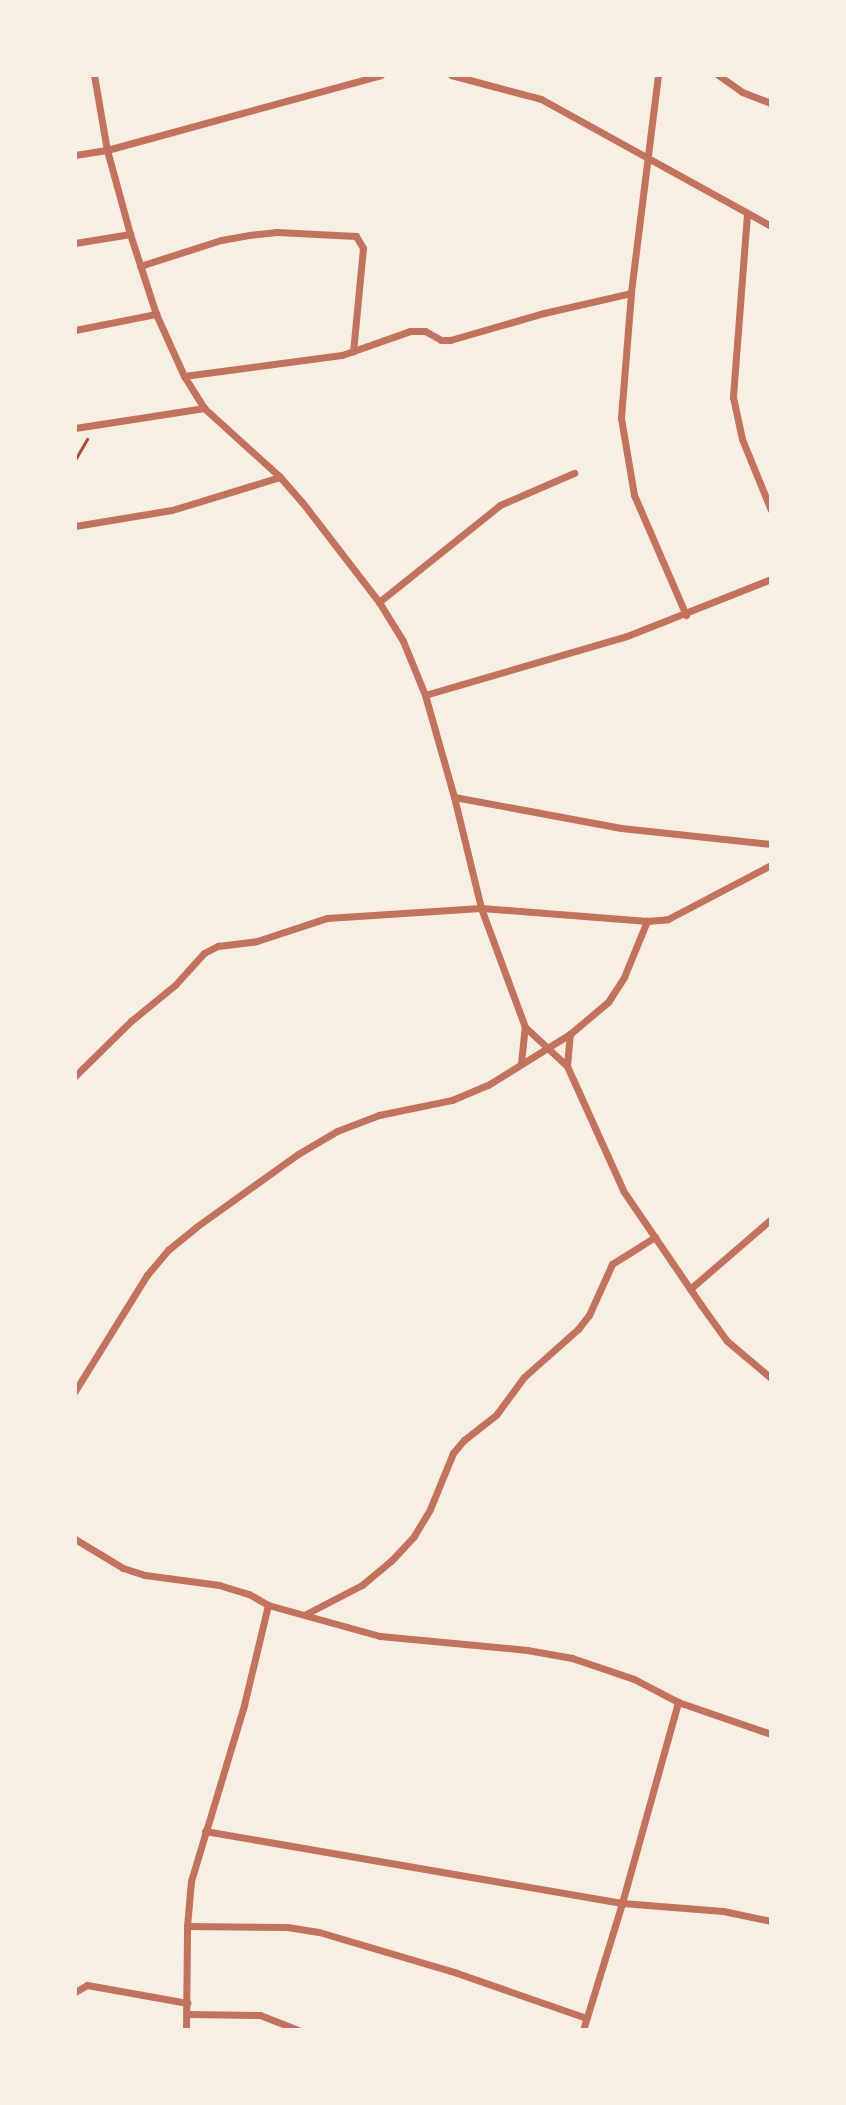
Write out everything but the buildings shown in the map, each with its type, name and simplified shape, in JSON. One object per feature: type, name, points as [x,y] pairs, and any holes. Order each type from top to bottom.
[{"type":"street","points":[[94,75],[107,150],[130,234],[156,314],[184,376],[204,408],[281,477],[379,602],[403,641],[425,695],[454,797],[481,908],[525,1027],[566,1066],[624,1192],[690,1289],[727,1341],[771,1378]]},
{"type":"street","points":[[75,155],[107,150],[381,75]]},
{"type":"street","points":[[452,75],[541,99],[771,226]]},
{"type":"street","points":[[657,75],[650,159],[631,293],[621,418],[624,452],[634,495],[686,615]]},
{"type":"street","points":[[718,75],[742,92],[771,103]]},
{"type":"street","points":[[747,214],[733,397],[742,439],[771,510]]},
{"type":"street","points":[[140,266],[222,240],[249,235],[277,232],[356,236],[363,247],[353,352]]},
{"type":"street","points":[[75,243],[130,234]]},
{"type":"street","points":[[184,376],[353,352],[410,331],[425,331],[441,340],[450,340],[544,313],[631,293]]},
{"type":"street","points":[[75,330],[156,314]]},
{"type":"street","points":[[75,428],[204,408]]},
{"type":"street","points":[[379,602],[500,505],[574,473]]},
{"type":"street","points":[[75,526],[172,510],[281,477]]},
{"type":"street","points":[[425,695],[627,636],[686,615],[771,579]]},
{"type":"street","points":[[454,797],[621,828],[771,844]]},
{"type":"street","points":[[75,1076],[131,1021],[175,985],[204,953],[218,946],[257,941],[327,918],[481,908],[648,921],[668,919],[686,913],[771,865]]},
{"type":"street","points":[[75,1391],[147,1275],[168,1250],[196,1227],[298,1154],[337,1131],[379,1115],[452,1100],[488,1085],[570,1034],[608,1002],[624,977],[648,921]]},
{"type":"street","points":[[521,1063],[525,1027]]},
{"type":"street","points":[[566,1066],[570,1034]]},
{"type":"street","points":[[690,1289],[771,1219]]},
{"type":"street","points":[[306,1614],[362,1585],[391,1561],[419,1527],[453,1453],[464,1440],[496,1415],[524,1377],[579,1329],[590,1315],[612,1264],[654,1237]]},
{"type":"street","points":[[75,1539],[123,1568],[145,1575],[219,1585],[249,1594],[268,1605],[380,1636],[527,1650],[572,1658],[634,1679],[678,1702],[771,1734]]},
{"type":"street","points":[[186,2030],[187,1926],[191,1881],[244,1705],[268,1605]]},
{"type":"street","points":[[583,2030],[622,1903],[678,1702]]},
{"type":"street","points":[[205,1831],[622,1903],[723,1911],[771,1921]]},
{"type":"street","points":[[187,1926],[287,1927],[319,1932],[445,1969],[586,2018]]},
{"type":"street","points":[[75,1992],[87,1985],[187,2003]]},
{"type":"street","points":[[187,2014],[260,2015],[298,2030]]},
{"type":"path","points":[[75,460],[93,427]]}]
